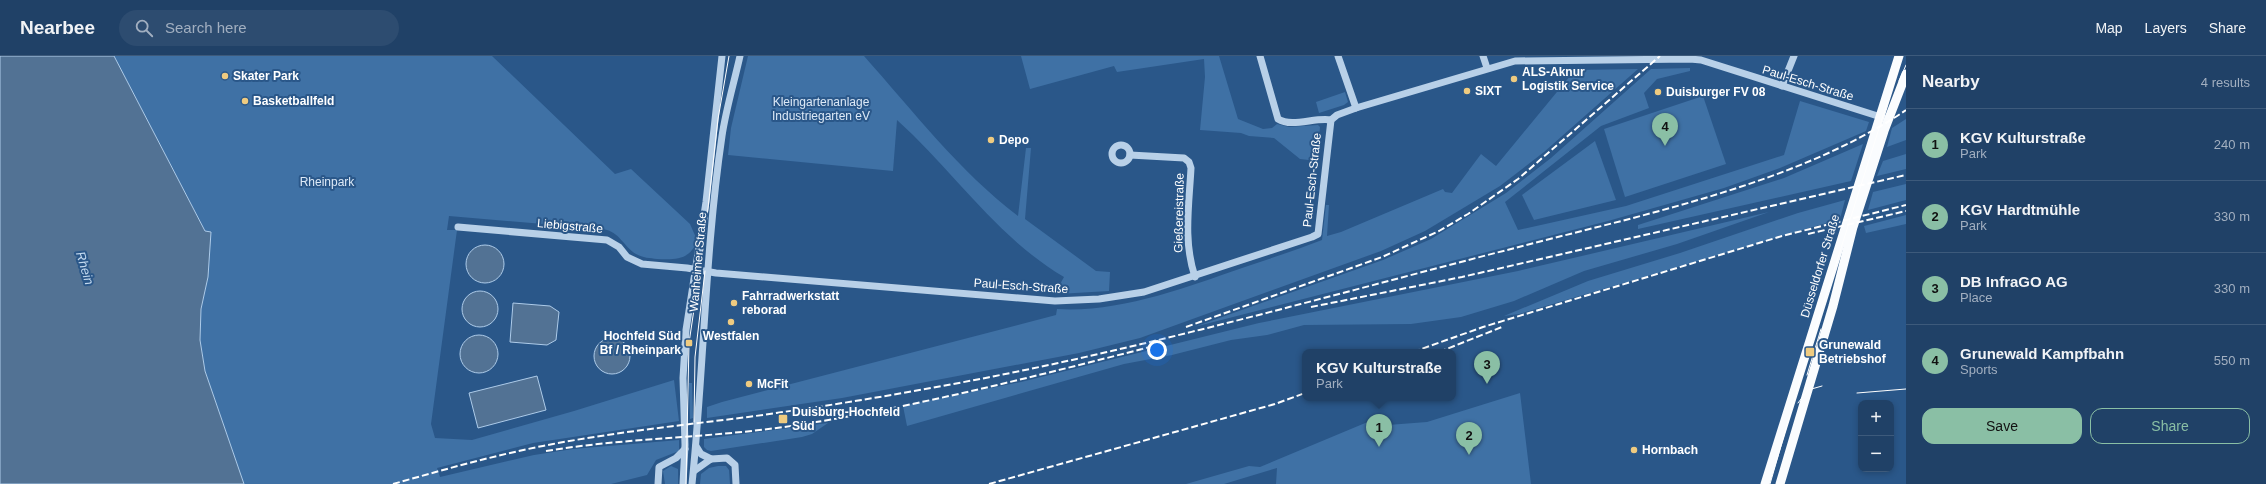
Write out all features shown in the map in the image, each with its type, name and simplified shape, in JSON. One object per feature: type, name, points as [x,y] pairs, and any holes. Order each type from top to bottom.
[{"type":"main road","name":"Düsseldorfer Straße","points":[[1780,484],[1833,306],[1853,227],[1884,118],[1899,56]]},
{"type":"main road","name":"Düsseldorfer Straße","points":[[1765,484],[1884,118],[1906,74]]},
{"type":"street","name":"Wanheimer Straße","points":[[683,484],[685,449],[684,352],[688,308],[706,202],[722,56]]},
{"type":"street","name":"Wanheimer Straße","points":[[692,484],[708,272],[722,136],[740,56]]},
{"type":"street","points":[[1260,56],[1278,119],[1283,122],[1290,123],[1322,118],[1331,120]]},
{"type":"street","points":[[1338,56],[1356,108]]},
{"type":"street","points":[[1483,56],[1487,68]]},
{"type":"street","points":[[1782,86],[1794,56]]},
{"type":"street","name":"Paul-Esch-Straße","points":[[695,269],[708,272],[1068,302],[1104,299],[1144,292],[1195,277],[1305,240],[1318,234],[1331,120],[1337,115],[1487,68],[1515,61],[1701,60],[1884,118]]},
{"type":"street","name":"Gießereistraße","points":[[1130,155],[1184,158],[1189,162],[1191,168],[1187,244],[1188,257],[1195,277]]},
{"type":"street","name":"Liebigstraße","points":[[458,227],[607,240],[613,242],[634,261],[642,264],[695,269]]},
{"type":"street","points":[[696,446],[701,454],[710,459],[727,458],[734,462],[738,476],[736,484]]},
{"type":"street","points":[[658,484],[658,469],[685,449]]},
{"type":"street","points":[[694,471],[710,459]]},
{"type":"street","points":[[669,461],[680,465],[684,470]]},
{"type":"green space","name":"Rheinpark","points":[[114,56],[492,56],[615,174],[631,169],[690,224],[697,240],[691,252],[682,257],[676,259],[657,259],[636,254],[614,233],[603,229],[449,216],[447,230],[457,230],[431,424],[435,438],[472,440],[574,411],[674,380],[679,421],[533,443],[437,468],[440,477],[534,455],[573,449],[679,440],[679,451],[656,460],[647,475],[611,484],[244,484],[205,371],[200,340],[201,309],[208,277],[209,233],[205,231]]},
{"type":"green space","name":"Kleingartenanlage Industriegarten eV","points":[[748,56],[864,56],[957,161],[997,199],[1018,216],[1026,148],[1031,148],[1025,219],[1096,271],[1110,272],[1109,291],[1058,294],[1059,286],[1064,277],[1017,243],[976,203],[938,160],[897,120],[893,171],[728,155],[731,128]]},
{"type":"green space","points":[[1021,56],[1219,56],[1238,119],[1263,129],[1272,128],[1277,124],[1289,127],[1318,125],[1320,127],[1317,161],[1300,159],[1274,138],[1249,136],[1241,133],[1200,130],[1205,77],[1204,59],[1117,72],[1114,66],[1030,89]]},
{"type":"green space","points":[[1690,68],[1690,71],[1657,79],[1644,93],[1649,108],[1601,126],[1505,202],[1518,230],[1626,206],[1784,155],[1800,101],[1869,122],[1866,131],[1780,168],[1724,188],[1608,221],[1194,327],[1383,260],[1431,239],[1506,193],[1551,158],[1651,69]]},
{"type":"green space","points":[[1638,69],[1544,152],[1500,186],[1425,231],[1381,251],[1140,338],[1079,353],[842,398],[707,418],[707,407],[722,402],[1056,315],[1057,309],[1104,307],[1127,303],[1151,298],[1198,283],[1322,240],[1326,205],[1329,205],[1327,236],[1341,232],[1443,189],[1445,192],[1452,193],[1481,154],[1496,166],[1575,70]]},
{"type":"green space","points":[[1345,92],[1348,102],[1344,105],[1319,113],[1316,102]]},
{"type":"green space","points":[[1703,96],[1726,164],[1625,197],[1604,129]]},
{"type":"green space","points":[[1906,119],[1906,140],[1887,147],[1892,128]]},
{"type":"green space","points":[[1595,141],[1616,200],[1534,220],[1522,195]]},
{"type":"green space","points":[[1863,144],[1851,181],[1638,229],[1638,225],[1784,178]]},
{"type":"green space","points":[[1906,154],[1906,169],[1877,176],[1883,161]]},
{"type":"green space","points":[[1906,184],[1906,200],[1868,210],[1873,192]]},
{"type":"green space","points":[[1845,200],[1840,219],[1519,314],[1504,316],[1588,281],[1680,253],[1798,213]]},
{"type":"green space","points":[[1769,212],[1677,244],[1584,271],[1514,301],[1461,317],[1411,324],[1304,325],[1267,335],[1231,340],[1172,355],[1124,364],[907,426],[903,406],[1021,382],[1259,323],[1518,271]]},
{"type":"green space","points":[[1906,215],[1906,224],[1866,233],[1864,226]]},
{"type":"green space","points":[[689,383],[692,383],[693,418],[690,419]]},
{"type":"green space","points":[[1520,393],[1531,484],[1276,484],[1277,468],[1224,484],[1186,484],[1249,466],[1260,467],[1382,416],[1388,425],[1427,422]]},
{"type":"green space","points":[[828,423],[812,434],[802,437],[711,451],[704,447],[704,439]]},
{"type":"green space","points":[[671,466],[678,469],[678,484],[665,484],[663,471]]},
{"type":"green space","points":[[726,466],[729,470],[730,484],[700,484],[701,474],[709,468]]},
{"type":"water","name":"Rhein","points":[[0,56],[114,56],[205,231],[211,232],[208,277],[201,309],[200,340],[205,371],[244,484],[0,484]]},
{"type":"water","points":[[485,245],[498,251],[504,264],[498,277],[485,283],[472,277],[466,264],[472,251]]},
{"type":"water","points":[[484,291],[493,296],[497,302],[497,316],[493,322],[484,327],[476,327],[467,322],[463,316],[462,305],[467,296],[473,292]]},
{"type":"water","points":[[513,303],[550,306],[559,312],[556,340],[547,345],[510,342]]},
{"type":"water","points":[[475,335],[483,335],[493,340],[497,347],[497,361],[493,368],[483,373],[475,373],[465,368],[463,365],[460,358],[460,350],[465,340],[468,338]]},
{"type":"water","points":[[616,338],[625,343],[629,349],[629,363],[625,369],[616,374],[608,374],[599,369],[595,363],[594,352],[599,343],[605,339]]},
{"type":"water","points":[[537,376],[546,410],[478,428],[469,393]]},
{"type":"tram line","points":[[686,484],[689,343],[705,235],[718,119],[729,56]]},
{"type":"tram line","points":[[1770,484],[1808,352],[1902,56]]},
{"type":"tram line","points":[[1899,81],[1906,65]]},
{"type":"tram line","points":[[694,422],[695,357],[705,271]]},
{"type":"tram line","points":[[1807,375],[1821,329]]},
{"type":"tram line","points":[[1798,403],[1808,390],[1822,386]]},
{"type":"tram line","points":[[1857,393],[1906,389]]},
{"type":"railway","points":[[1186,327],[1382,257],[1439,231],[1468,214],[1518,179],[1660,56]]},
{"type":"railway","points":[[393,484],[453,467],[553,444],[626,432],[748,417],[869,399],[1013,372],[1155,341],[1661,211],[1714,195],[1815,159],[1863,136],[1906,110]]},
{"type":"railway","points":[[1311,307],[1462,277],[1906,175]]},
{"type":"railway","points":[[1421,349],[1483,327],[1782,236],[1906,205]]},
{"type":"railway","points":[[1808,234],[1906,211]]},
{"type":"railway","points":[[1447,349],[1502,327]]},
{"type":"railway","points":[[546,451],[605,443],[754,431],[830,420],[923,402],[1154,346]]},
{"type":"railway","points":[[989,484],[1275,404],[1302,394]]},
{"type":"place","name":"Skater Park","points":[[225,76]]},
{"type":"place","name":"ALS-Aknur Logistik Service","points":[[1514,79]]},
{"type":"place","name":"SIXT","points":[[1467,91]]},
{"type":"place","name":"Duisburger FV 08","points":[[1658,92]]},
{"type":"place","name":"Basketballfeld","points":[[245,101]]},
{"type":"place","name":"Depo","points":[[991,140]]},
{"type":"place","name":"Grunewald Kampfbahn","points":[[1665,146]]},
{"type":"place","name":"Fahrradwerkstatt reborad","points":[[734,303]]},
{"type":"place","name":"Westfalen","points":[[731,322]]},
{"type":"place","name":"Hochfeld Süd Bf / Rheinpark","points":[[689,343]]},
{"type":"place","name":"Grunewald Betriebshof","points":[[1810,352]]},
{"type":"place","name":"McFit","points":[[749,384]]},
{"type":"place","name":"DB InfraGO AG","points":[[1487,384]]},
{"type":"place","name":"Duisburg-Hochfeld Süd","points":[[783,419]]},
{"type":"place","name":"KGV Kulturstraße","points":[[1379,447]]},
{"type":"place","name":"Hornbach","points":[[1634,450]]},
{"type":"place","name":"KGV Hardtmühle","points":[[1469,455]]}]
